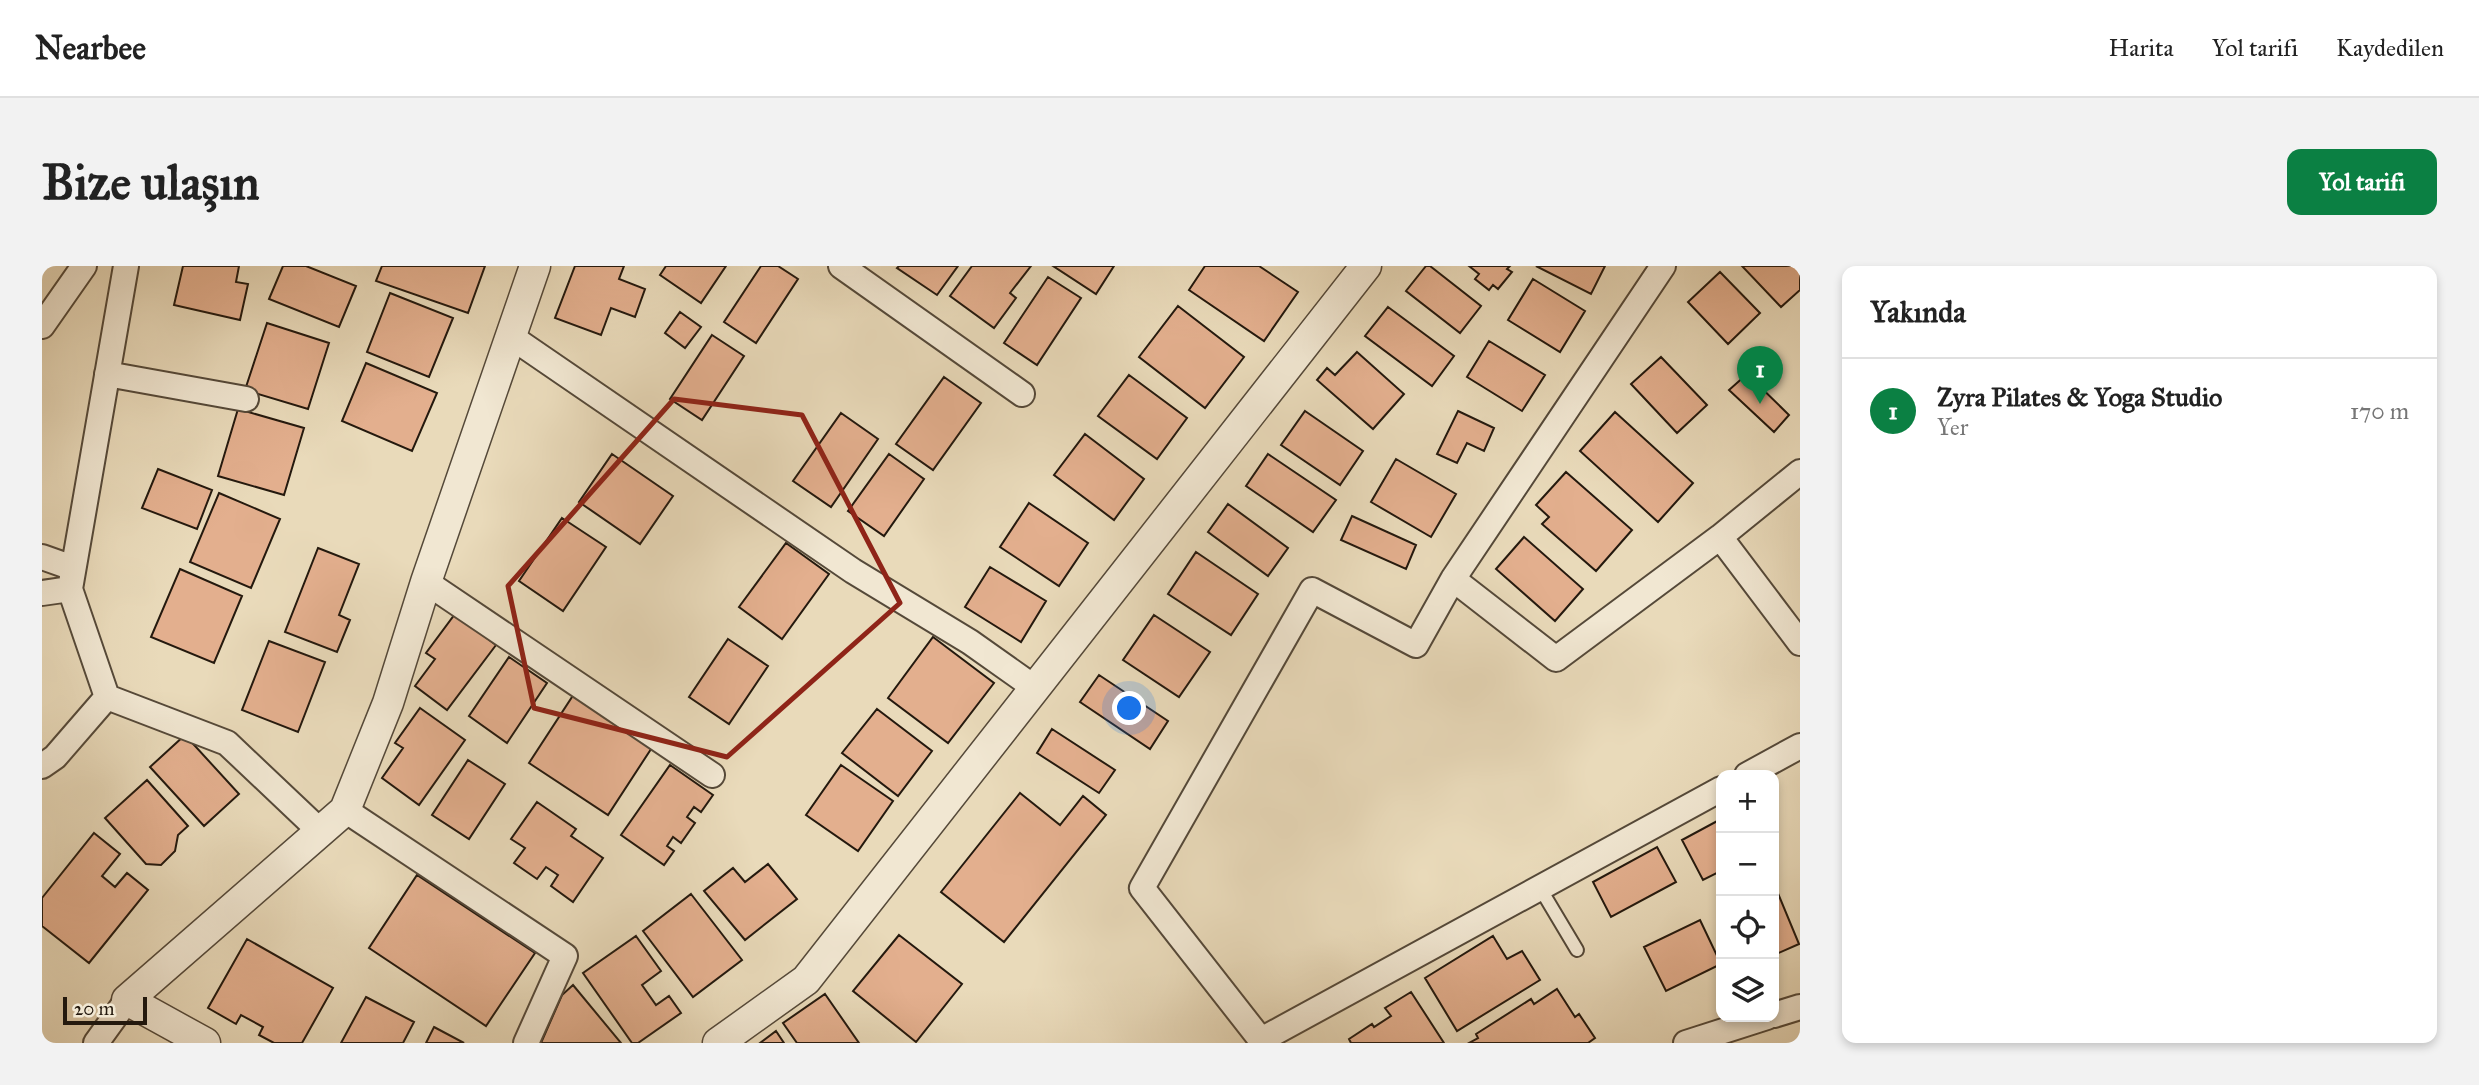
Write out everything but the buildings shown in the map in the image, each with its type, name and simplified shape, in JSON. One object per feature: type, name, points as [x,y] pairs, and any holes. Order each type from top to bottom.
[{"type":"street","points":[[42,326],[84,266]]},
{"type":"street","points":[[107,697],[72,578],[126,266]]},
{"type":"street","points":[[96,1043],[127,1000],[345,810],[388,703],[426,582],[535,266]]},
{"type":"street","points":[[841,266],[1023,394]]},
{"type":"street","points":[[718,1043],[806,980],[1366,266]]},
{"type":"street","points":[[1663,266],[1453,579],[1416,645],[1312,590],[1142,888],[1262,1041],[1716,792]]},
{"type":"street","points":[[510,335],[853,571],[970,642],[1035,688]]},
{"type":"street","points":[[107,374],[246,399]]},
{"type":"street","points":[[1453,579],[1556,659],[1720,537],[1800,472]]},
{"type":"street","points":[[1720,537],[1800,643]]},
{"type":"street","points":[[42,557],[72,578]]},
{"type":"street","points":[[42,593],[72,578]]},
{"type":"street","points":[[426,582],[712,775]]},
{"type":"street","points":[[42,766],[55,757],[107,697]]},
{"type":"street","points":[[107,697],[227,743],[321,832]]},
{"type":"street","points":[[1756,770],[1800,746]]},
{"type":"street","points":[[345,810],[565,956],[526,1043]]},
{"type":"street","points":[[127,1000],[205,1043]]},
{"type":"street","points":[[1779,1013],[1800,1007]]},
{"type":"street","points":[[1686,1043],[1751,1022]]},
{"type":"lane","points":[[1540,888],[1577,950]]},
{"type":"highlighted area","points":[[674,399],[802,415],[900,603],[727,757],[534,708],[508,586]]},
{"type":"place","name":"Zyra Pilates & Yoga Studio","points":[[1760,404]]}]
